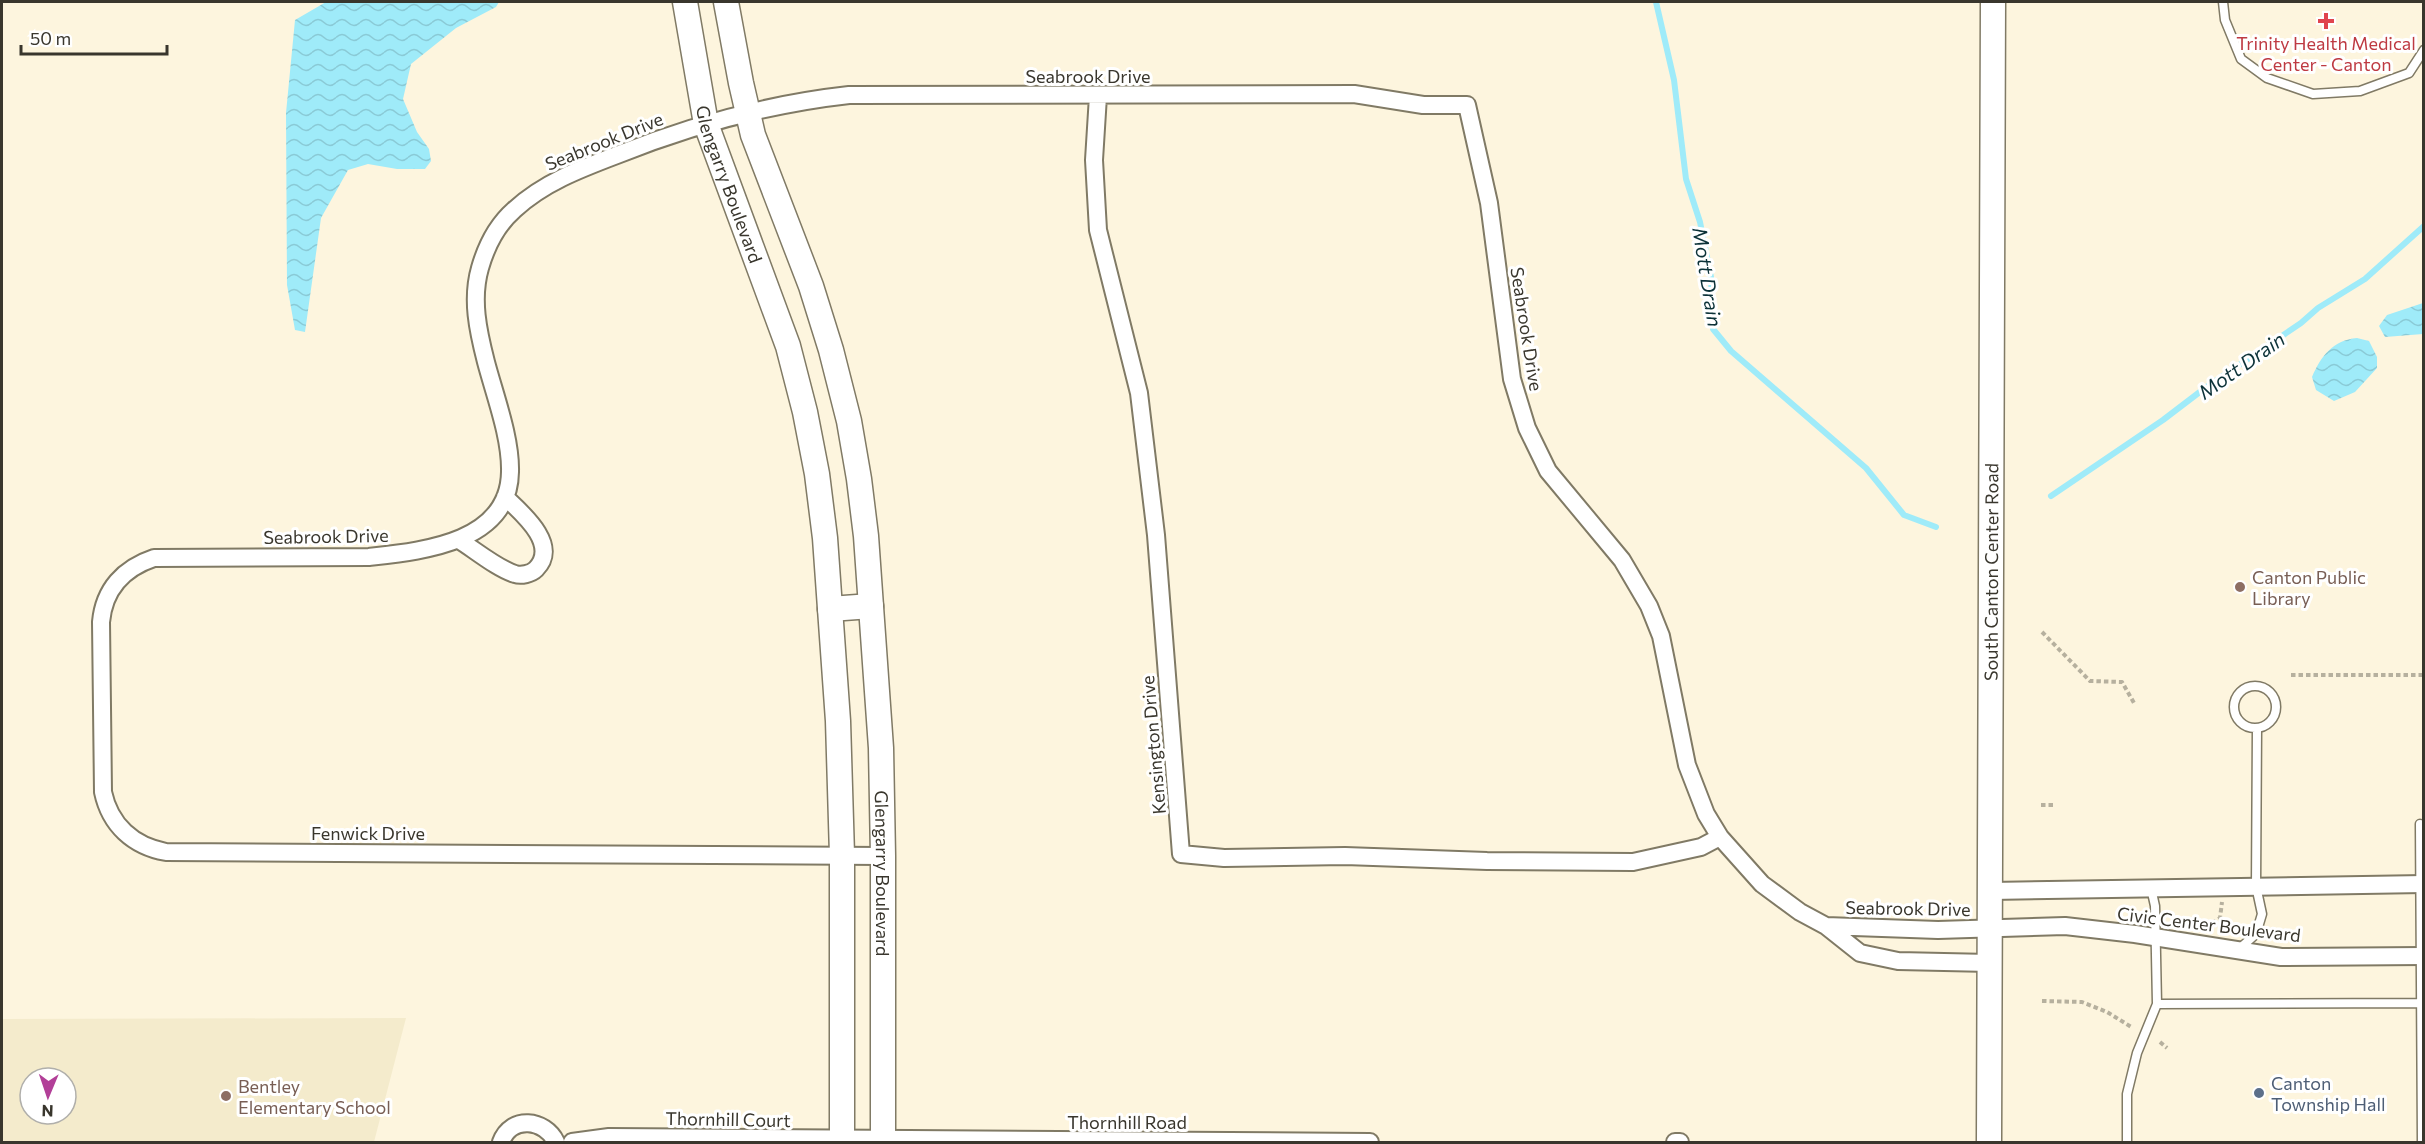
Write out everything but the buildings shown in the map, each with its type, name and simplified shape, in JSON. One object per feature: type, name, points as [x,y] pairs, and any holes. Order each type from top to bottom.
[{"type":"street","name":"Glengarry Boulevard","points":[[685,2],[706,124],[792,362],[805,412],[825,538],[838,721],[842,855],[842,1141]]},
{"type":"street","name":"Glengarry Boulevard","points":[[726,2],[753,135],[811,286],[831,350],[849,421],[860,478],[881,748],[883,1142]]},
{"type":"street","name":"South Canton Center Road","points":[[1989,1143],[1993,2]]},
{"type":"street","name":"Seabrook Drive","points":[[120,577],[142,562],[164,556],[369,557],[403,553],[459,540],[487,523],[505,497],[510,471],[508,448],[481,341],[476,308],[479,271],[491,241],[512,212],[547,185],[595,163],[671,134],[802,100],[849,95],[1354,94],[1423,105],[1467,105],[1489,203],[1512,379],[1527,428],[1548,471],[1622,560],[1649,606],[1660,636],[1687,765],[1706,814],[1720,837],[1762,884],[1800,912],[1826,926],[1860,953],[1898,961],[1990,963]]},
{"type":"street","name":"Kensington Drive","points":[[1098,96],[1094,160],[1098,230],[1139,393],[1155,535],[1181,854],[1224,858],[1345,856],[1487,861],[1633,862],[1701,847],[1720,837]]},
{"type":"street","points":[[792,362],[831,350]]},
{"type":"street","points":[[459,540],[514,574],[526,574],[536,569],[543,557],[543,543],[539,535],[505,497]]},
{"type":"street","name":"Fenwick Drive","points":[[120,577],[106,599],[101,621],[103,792],[111,816],[124,833],[143,846],[166,852],[883,856]]},
{"type":"street","points":[[830,609],[871,606]]},
{"type":"street","name":"Civic Center Boulevard","points":[[1991,891],[2422,884]]},
{"type":"street","name":"Seabrook Drive","points":[[1826,926],[1907,929],[1990,928]]},
{"type":"street","name":"Civic Center Boulevard","points":[[1990,928],[2065,926],[2281,957],[2422,956]]},
{"type":"street","points":[[501,1143],[511,1128],[522,1123],[533,1122],[544,1126],[552,1134],[556,1143]]},
{"type":"street","name":"Thornhill Court","points":[[572,1143],[609,1137],[883,1142]]},
{"type":"street","name":"Thornhill Road","points":[[883,1142],[1370,1143]]},
{"type":"street","points":[[1675,1143],[1680,1143]]},
{"type":"lane","points":[[2223,2],[2224,20],[2241,59],[2267,78],[2313,94],[2360,91],[2409,72],[2424,50]]},
{"type":"lane","points":[[2256,686],[2268,691],[2273,697],[2276,710],[2269,722],[2256,728],[2250,728],[2238,720],[2234,708],[2238,695],[2243,690],[2256,686]]},
{"type":"lane","points":[[2238,951],[2256,934],[2262,915],[2256,886],[2256,728]]},
{"type":"lane","points":[[2420,824],[2422,1143]]},
{"type":"lane","points":[[2127,1143],[2127,1094],[2137,1053],[2157,1004],[2155,906],[2151,888]]},
{"type":"lane","points":[[2157,1004],[2421,1003]]},
{"type":"path","points":[[2042,632],[2090,681],[2122,682],[2134,703]]},
{"type":"path","points":[[2291,675],[2424,675]]},
{"type":"path","points":[[2041,805],[2054,805]]},
{"type":"path","points":[[2199,931],[2201,924],[2214,922],[2220,918],[2222,902]]},
{"type":"path","points":[[2042,1000],[2082,1002],[2107,1012],[2133,1028]]},
{"type":"path","points":[[2160,1042],[2167,1048]]},
{"type":"shaded area","name":"Bentley Elementary School","points":[[406,1018],[374,1142],[2,1142],[2,1019]]},
{"type":"water","points":[[326,2],[499,2],[496,7],[456,28],[411,64],[403,99],[417,132],[429,149],[431,161],[425,169],[397,169],[368,164],[348,170],[321,218],[305,332],[295,330],[287,285],[286,113],[295,20]]},
{"type":"water","points":[[2423,303],[2423,334],[2385,337],[2379,326],[2387,315]]},
{"type":"water","points":[[2357,338],[2369,341],[2377,357],[2377,368],[2355,392],[2334,401],[2316,390],[2312,377],[2319,362],[2329,350],[2341,342]]},
{"type":"waterway","name":"Mott Drain","points":[[1656,2],[1674,80],[1686,179],[1700,222],[1711,277],[1713,329],[1731,351],[1866,468],[1904,515],[1936,527]]},
{"type":"waterway","name":"Mott Drain","points":[[2051,496],[2301,323],[2318,308],[2365,279],[2424,226]]},
{"type":"place","name":"Trinity Health Medical Center - Canton","points":[[2326,21]]},
{"type":"place","name":"Canton Public Library","points":[[2240,587]]},
{"type":"place","name":"Canton Township Hall","points":[[2259,1093]]},
{"type":"place","name":"Bentley Elementary School","points":[[226,1096]]}]
